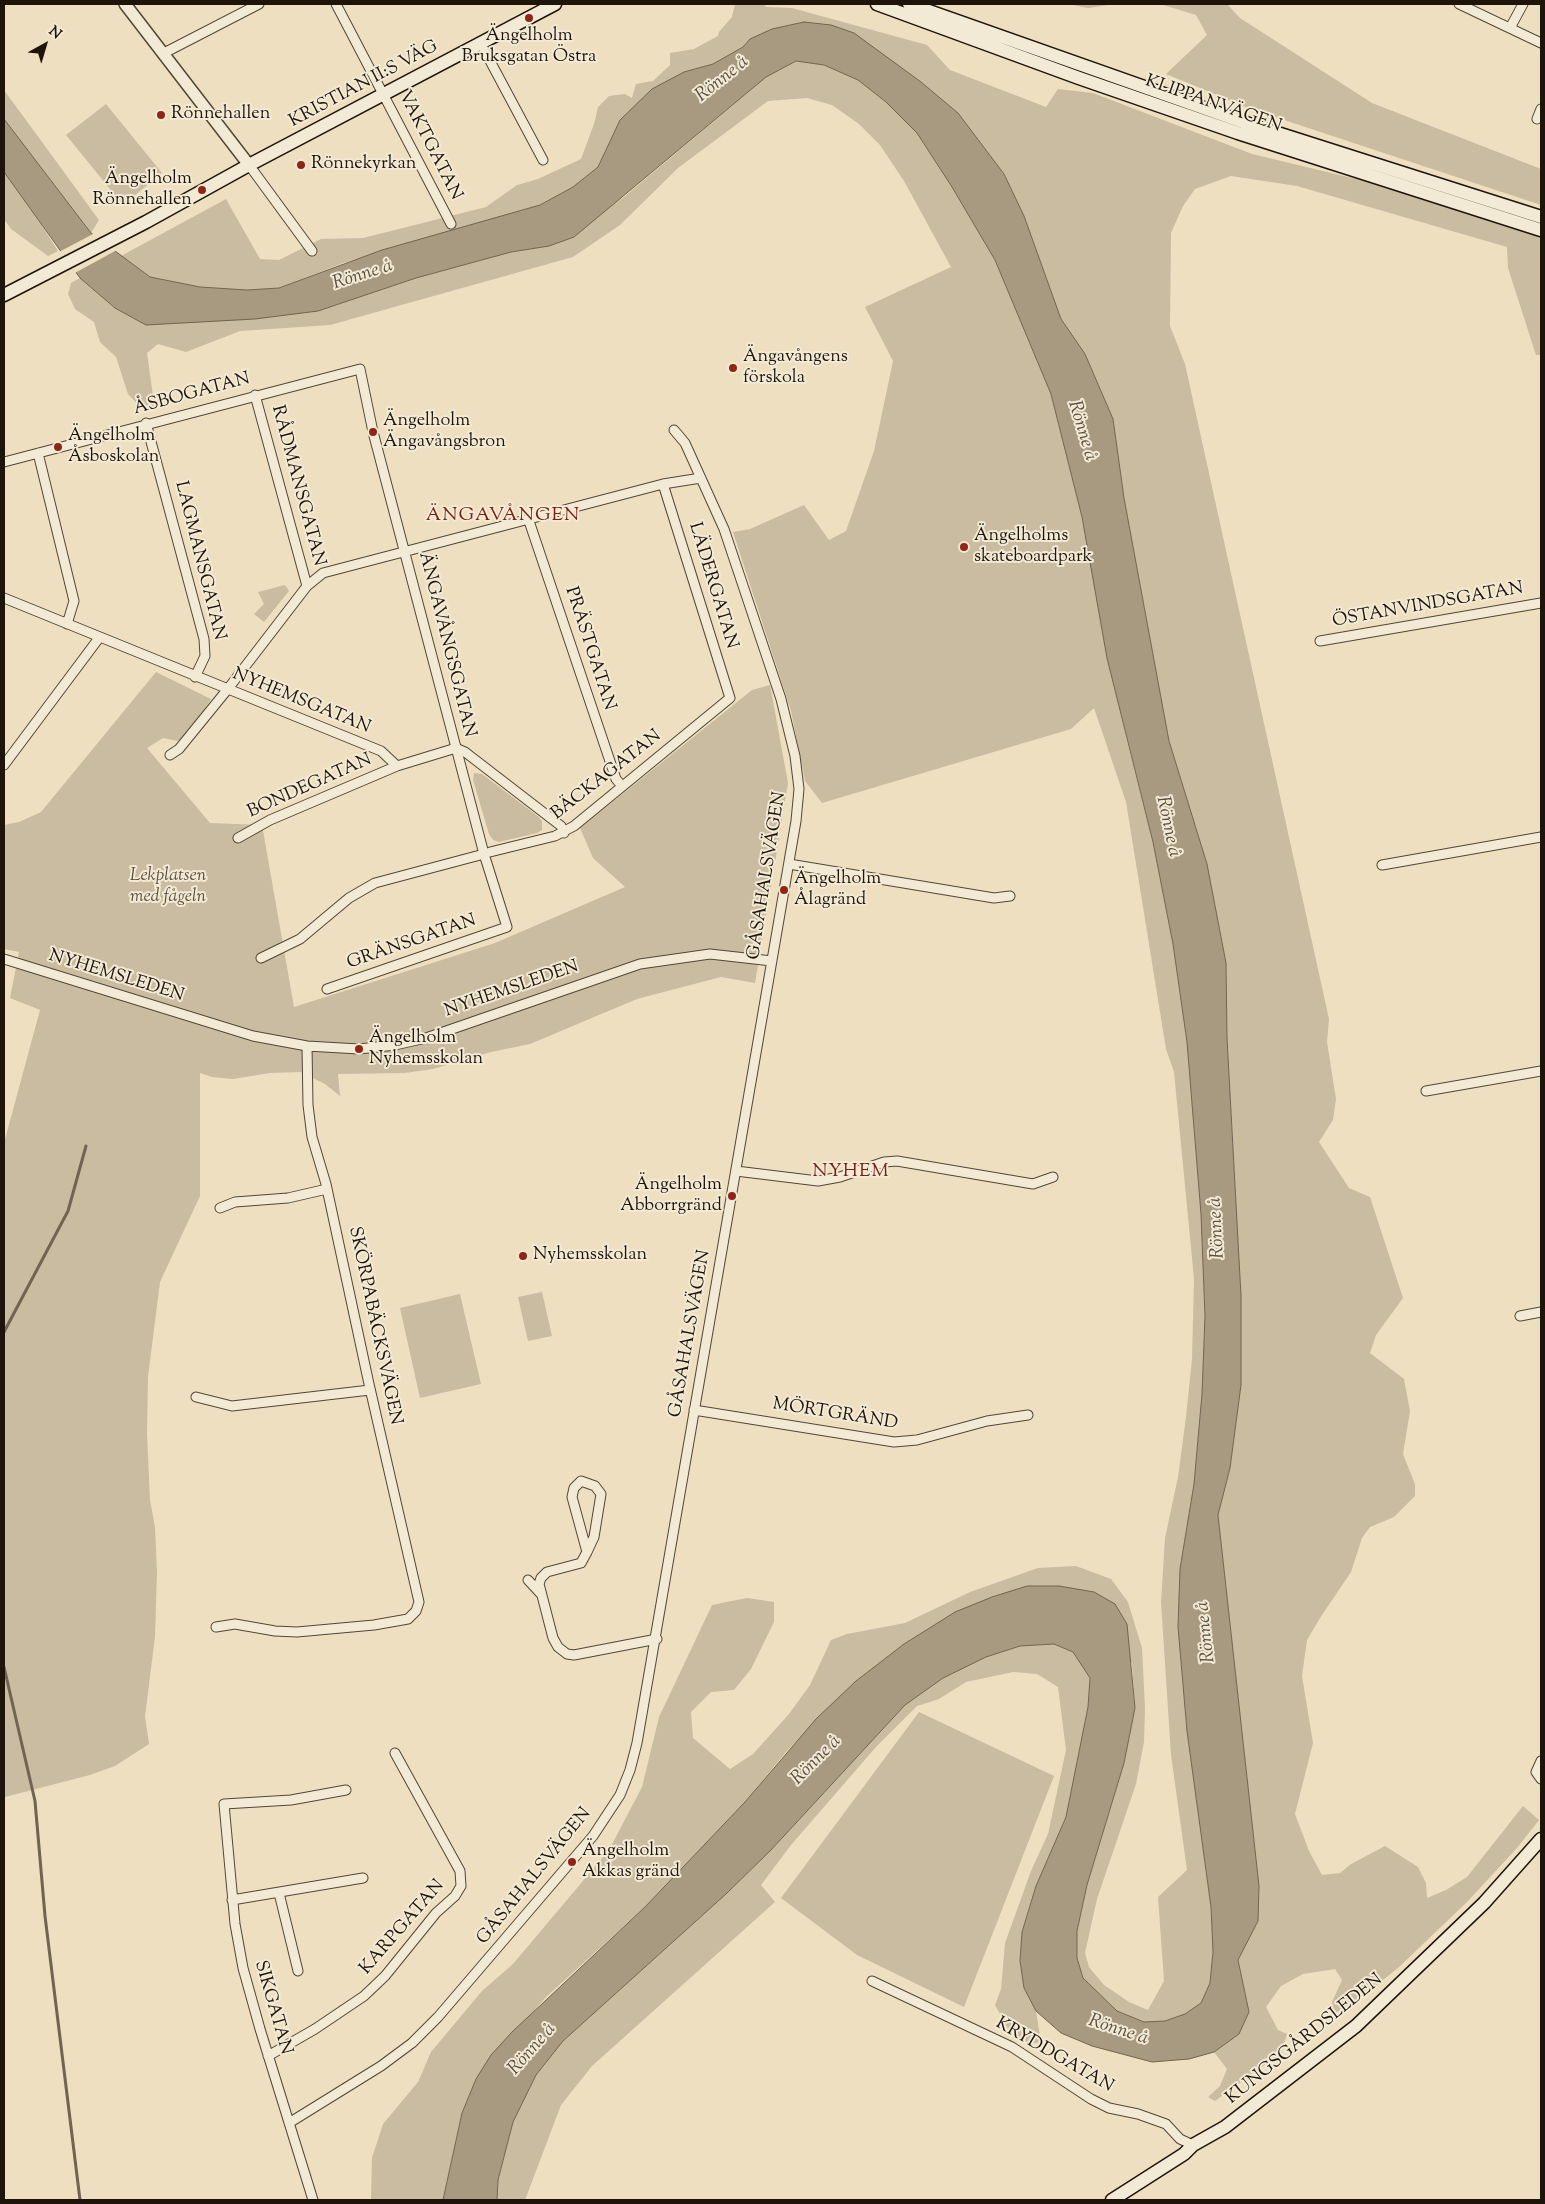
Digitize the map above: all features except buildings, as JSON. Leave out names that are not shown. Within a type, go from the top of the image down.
[{"type":"main road","name":"KRISTIAN II:S VÄG","points":[[4,295],[555,4]]},
{"type":"main road","name":"KLIPPANVÄGEN","points":[[877,4],[1079,78],[1238,133],[1541,230]]},
{"type":"main road","name":"KLIPPANVÄGEN","points":[[909,4],[1252,125],[1541,216]]},
{"type":"main road","name":"KUNGSGÅRDSLEDEN","points":[[1112,2200],[1184,2154],[1192,2145],[1225,2126],[1356,2026],[1484,1903],[1541,1839]]},
{"type":"street","points":[[125,4],[249,165],[312,251]]},
{"type":"street","points":[[164,53],[259,4]]},
{"type":"street","name":"VAKTGATAN","points":[[336,4],[451,224]]},
{"type":"street","points":[[1459,4],[1541,43]]},
{"type":"street","points":[[1510,28],[1523,4]]},
{"type":"street","points":[[481,44],[544,160]]},
{"type":"street","points":[[1537,119],[1541,109]]},
{"type":"street","name":"ÅSBOGATAN","points":[[4,462],[360,369]]},
{"type":"street","name":"ÄNGAVÅNGSGATAN","points":[[360,369],[373,432],[456,748],[507,927]]},
{"type":"street","name":"RÅDMANSGATAN","points":[[255,395],[307,586]]},
{"type":"street","name":"LAGMANSGATAN","points":[[146,424],[204,639],[205,656],[195,677]]},
{"type":"street","name":"GÅSAHALSVÄGEN","points":[[289,2123],[381,2066],[412,2043],[438,2017],[579,1854],[613,1805],[630,1770],[638,1743],[772,961],[799,789],[795,756],[781,698],[724,528],[685,443],[674,430]]},
{"type":"street","points":[[38,453],[74,601],[67,624]]},
{"type":"street","points":[[170,755],[179,749],[227,690],[307,586],[324,573],[529,521],[663,484],[701,478]]},
{"type":"street","name":"LÄDERGATAN","points":[[663,484],[730,698]]},
{"type":"street","name":"PRÄSTGATAN","points":[[529,521],[616,779],[622,786]]},
{"type":"street","name":"NYHEMSGATAN","points":[[4,598],[380,751],[397,766]]},
{"type":"street","name":"ÖSTANVINDSGATAN","points":[[1320,641],[1541,603]]},
{"type":"street","points":[[4,765],[99,638]]},
{"type":"street","name":"BÄCKAGATAN","points":[[260,958],[300,939],[349,898],[375,883],[564,832],[730,698]]},
{"type":"street","points":[[397,766],[456,748],[465,752],[561,826],[564,832]]},
{"type":"street","name":"BONDEGATAN","points":[[238,838],[270,820],[397,766]]},
{"type":"street","points":[[1382,865],[1541,837]]},
{"type":"street","points":[[788,864],[994,898],[1010,896]]},
{"type":"street","name":"GRÄNSGATAN","points":[[327,989],[507,927]]},
{"type":"street","name":"NYHEMSLEDEN","points":[[4,959],[254,1036],[307,1046],[359,1049],[395,1045],[426,1038],[640,964],[710,954],[772,961]]},
{"type":"street","name":"SKÖRPABÄCKSVÄGEN","points":[[216,1627],[236,1624],[274,1631],[311,1632],[405,1620],[416,1611],[419,1592],[370,1390],[328,1189],[310,1126],[307,1046]]},
{"type":"street","points":[[1426,1091],[1541,1071]]},
{"type":"street","points":[[736,1171],[818,1181],[840,1177],[884,1162],[897,1161],[1033,1184],[1053,1178]]},
{"type":"street","points":[[220,1208],[234,1202],[288,1198],[328,1189]]},
{"type":"street","points":[[1520,1316],[1541,1312]]},
{"type":"street","points":[[196,1397],[232,1406],[370,1390]]},
{"type":"street","name":"MÖRTGRÄND","points":[[694,1410],[894,1442],[918,1440],[987,1421],[1028,1415]]},
{"type":"street","points":[[587,1552],[572,1497],[574,1488],[581,1481],[596,1487],[602,1496],[594,1537],[587,1552],[579,1565],[544,1574],[539,1584],[554,1642],[567,1654],[574,1656],[656,1638]]},
{"type":"street","points":[[528,1580],[541,1594]]},
{"type":"street","name":"KARPGATAN","points":[[268,2056],[315,2029],[364,1996],[386,1976],[436,1913],[455,1896],[461,1886],[460,1871],[394,1752]]},
{"type":"street","points":[[1541,1761],[1536,1772],[1541,1779]]},
{"type":"street","name":"SIKGATAN","points":[[313,2200],[243,1968],[232,1900],[224,1804],[291,1800],[346,1790]]},
{"type":"street","points":[[232,1900],[363,1878]]},
{"type":"street","name":"SIKGATAN","points":[[279,1892],[298,1971]]},
{"type":"street","name":"KRYDDGATAN","points":[[872,1981],[1012,2047],[1091,2099],[1109,2108],[1138,2114],[1166,2124],[1180,2139],[1192,2145]]},
{"type":"green space","points":[[735,4],[763,4],[767,7],[792,8],[927,45],[950,70],[1046,107],[1058,89],[1093,93],[1252,154],[1373,183],[1541,237],[1541,355],[1536,355],[1508,268],[1507,247],[1297,186],[1231,176],[1195,189],[1183,206],[1171,233],[1170,326],[1185,364],[1329,1019],[1327,1042],[1336,1099],[1333,1120],[1319,1142],[1349,1188],[1370,1197],[1403,1298],[1376,1335],[1370,1353],[1404,1379],[1410,1411],[1403,1454],[1415,1484],[1415,1496],[1394,1517],[1370,1527],[1362,1538],[1351,1572],[1307,1640],[1302,1676],[1313,1743],[1295,1814],[1309,1851],[1322,1875],[1340,1873],[1351,1864],[1385,1846],[1418,1867],[1426,1883],[1427,1898],[1446,1890],[1467,1877],[1523,1806],[1539,1820],[1517,1848],[1467,1902],[1398,1968],[1359,1999],[1334,2014],[1332,2002],[1342,1980],[1335,1969],[1303,1974],[1281,1986],[1266,2007],[1278,2030],[1287,2034],[1281,2053],[1215,2101],[1208,2097],[1220,2086],[1227,2069],[1214,2052],[1239,2034],[1249,2012],[1238,1960],[1258,1921],[1259,1886],[1218,1515],[1230,1468],[1241,1385],[1241,1296],[1227,1038],[1226,963],[1207,864],[1169,741],[1124,498],[1113,419],[1085,354],[1061,319],[1024,216],[1004,174],[958,113],[921,82],[899,67],[750,39],[743,47],[713,64],[684,72],[620,120],[598,167],[573,187],[540,205],[343,263],[279,288],[247,290],[200,287],[150,277],[121,256],[226,199],[260,259],[279,260],[321,239],[363,238],[486,207],[517,185],[538,179],[581,159],[598,107],[609,96],[625,94],[632,98],[636,84],[653,81],[670,65],[670,53],[694,49],[718,36],[719,32],[732,17]]},
{"type":"green space","points":[[1068,4],[1115,4],[1088,8]]},
{"type":"green space","points":[[1160,4],[1227,4],[1240,18],[1372,103],[1541,169],[1541,205],[1251,109],[1166,74],[1207,35],[1196,15]]},
{"type":"green space","points":[[796,61],[824,65],[858,80],[886,102],[917,133],[952,187],[995,260],[1051,394],[1082,517],[1127,740],[1153,842],[1173,944],[1187,1042],[1201,1214],[1205,1316],[1202,1394],[1194,1484],[1180,1569],[1178,1627],[1187,1731],[1211,1907],[1213,1952],[1210,1983],[1201,2003],[1185,2014],[1165,2021],[1144,2022],[1117,2011],[1083,1978],[1077,1958],[1077,1931],[1087,1885],[1124,1763],[1135,1708],[1132,1663],[955,1612],[904,1644],[856,1681],[786,1752],[745,1802],[645,1907],[545,1998],[476,2079],[462,2113],[443,2200],[371,2200],[372,2158],[383,2124],[418,2082],[431,2052],[482,1991],[513,1964],[609,1850],[642,1787],[659,1717],[712,1605],[747,1598],[774,1602],[774,1622],[751,1669],[734,1690],[711,1692],[691,1712],[693,1738],[730,1769],[753,1754],[789,1714],[810,1685],[831,1640],[847,1634],[905,1623],[970,1592],[1038,1568],[1076,1566],[1111,1579],[1128,1602],[1142,1648],[1145,1708],[1144,1742],[1136,1784],[1097,1899],[1085,1953],[1089,1967],[1104,1985],[1129,2002],[1148,2010],[1164,1981],[1158,1897],[1187,1870],[1171,1755],[1161,1602],[1165,1538],[1178,1477],[1192,1359],[1194,1279],[1174,1072],[1166,1049],[1126,802],[1094,708],[1071,729],[822,803],[805,781],[791,711],[733,532],[750,529],[804,505],[829,540],[846,531],[874,451],[893,361],[865,307],[951,267],[904,181],[880,145],[859,124],[832,105],[807,98],[768,101],[678,168],[620,225],[573,257],[330,325],[240,331],[186,352],[158,344],[147,353],[155,410],[143,410],[128,394],[116,357],[100,342],[94,322],[75,309],[68,294],[71,283],[80,278],[115,308],[318,311],[416,278],[511,252],[549,246],[624,197],[766,77]]},
{"type":"green space","points":[[4,90],[99,220],[91,233],[4,119]]},
{"type":"green space","points":[[106,104],[162,173],[123,205],[66,135]]},
{"type":"green space","points":[[4,172],[58,251],[48,256],[11,229],[4,219]]},
{"type":"green space","points":[[285,585],[289,591],[264,622],[254,614],[264,604],[258,592]]},
{"type":"green space","name":"Lekplatsen med fågeln","points":[[156,672],[211,699],[183,742],[163,738],[147,748],[210,823],[262,825],[294,1007],[495,943],[625,887],[593,858],[580,828],[752,690],[770,685],[788,783],[755,983],[721,977],[637,999],[530,1044],[491,1052],[433,1069],[405,1073],[338,1074],[340,1096],[325,1084],[301,1072],[270,1073],[233,1079],[212,1077],[200,1073],[200,1196],[160,1282],[148,1377],[147,1433],[150,1500],[155,1527],[157,1572],[155,1637],[145,1716],[149,1744],[115,1766],[90,1775],[5,1797],[4,1143],[40,1010],[10,998],[19,952],[4,949],[4,825],[19,822],[41,812]]},
{"type":"green space","points":[[474,773],[482,774],[539,817],[542,821],[542,830],[537,833],[499,842],[493,840],[489,834],[473,780]]},
{"type":"green space","points":[[542,1292],[552,1336],[528,1341],[518,1297]]},
{"type":"green space","points":[[460,1294],[481,1384],[420,1398],[400,1308]]},
{"type":"green space","points":[[1054,1644],[1073,1652],[1090,1677],[1088,1707],[1066,1817],[1036,1886],[1022,1932],[1020,1961],[1024,1988],[1036,2011],[1041,2042],[1029,2044],[1010,2032],[995,2005],[1001,1989],[1005,1943],[1031,1871],[1048,1834],[1066,1750],[1058,1687],[1037,1674],[1013,1672],[966,1682],[939,1699],[917,1706],[876,1747],[791,1845],[761,1885],[775,1902],[592,2066],[561,2105],[525,2200],[497,2200],[498,2180],[513,2122],[536,2075],[563,2041],[726,1894],[771,1850],[905,1705],[942,1678],[986,1657],[1020,1646]]},
{"type":"green space","points":[[919,1712],[1054,1776],[964,2007],[857,1955],[781,1898]]},
{"type":"water","name":"Rönne å","points":[[804,22],[831,25],[854,33],[921,82],[958,113],[1004,174],[1024,216],[1061,319],[1085,354],[1113,419],[1124,498],[1169,741],[1207,864],[1226,963],[1227,1038],[1241,1296],[1241,1385],[1230,1468],[1218,1515],[1259,1886],[1258,1921],[1238,1960],[1249,2012],[1239,2034],[1214,2052],[1189,2059],[1152,2062],[1092,2046],[1061,2033],[1036,2011],[1024,1988],[1020,1961],[1022,1932],[1036,1886],[1066,1817],[1088,1707],[1090,1678],[1073,1652],[1054,1644],[1020,1646],[986,1657],[943,1678],[905,1705],[771,1850],[726,1894],[563,2041],[536,2075],[513,2122],[498,2180],[497,2200],[443,2200],[462,2113],[476,2079],[491,2055],[512,2032],[645,1907],[745,1802],[816,1719],[856,1681],[904,1644],[955,1612],[992,1597],[1027,1586],[1059,1586],[1094,1592],[1115,1604],[1127,1624],[1135,1708],[1124,1763],[1087,1885],[1077,1931],[1077,1958],[1083,1978],[1117,2011],[1144,2022],[1165,2021],[1185,2014],[1201,2003],[1210,1983],[1213,1952],[1211,1907],[1187,1731],[1178,1627],[1180,1569],[1194,1484],[1202,1394],[1205,1316],[1201,1214],[1187,1042],[1173,944],[1153,842],[1107,658],[1082,517],[1051,394],[995,260],[952,187],[917,133],[886,102],[858,80],[824,65],[796,61],[766,77],[574,237],[549,246],[511,252],[416,278],[318,311],[255,319],[146,325],[115,308],[80,278],[4,172],[4,119],[91,233],[150,277],[200,287],[247,290],[279,288],[382,250],[540,205],[573,187],[598,167],[620,120],[652,89],[684,72],[713,64],[743,47],[750,39],[772,29]]},
{"type":"pier","points":[[95,233],[117,250],[73,274],[57,253]]},
{"type":"waterway","points":[[4,1332],[68,1211],[86,1146]]},
{"type":"waterway","points":[[4,1667],[35,1801],[45,1916],[80,2200]]},
{"type":"place","name":"Ängelholm Bruksgatan Östra","points":[[529,18]]},
{"type":"place","name":"Rönnehallen","points":[[161,115]]},
{"type":"place","name":"Rönnekyrkan","points":[[301,165]]},
{"type":"place","name":"Ängelholm Rönnehallen","points":[[202,190]]},
{"type":"place","name":"Ängavångens förskola","points":[[733,368]]},
{"type":"place","name":"Ängelholm Ängavångsbron","points":[[373,432]]},
{"type":"place","name":"Ängelholm Åsboskolan","points":[[58,447]]},
{"type":"place","name":"Ängelholms skateboardpark","points":[[964,547]]},
{"type":"place","name":"Ängelholm Ålagränd","points":[[784,890]]},
{"type":"place","name":"Ängelholm Nyhemsskolan","points":[[359,1049]]},
{"type":"place","name":"Ängelholm Abborrgränd","points":[[732,1196]]},
{"type":"place","name":"Nyhemsskolan","points":[[523,1256]]},
{"type":"place","name":"Ängelholm Akkas gränd","points":[[572,1862]]},
{"type":"district","name":"ÄNGAVÅNGEN","points":[[503,517]]},
{"type":"district","name":"NYHEM","points":[[851,1173]]}]
